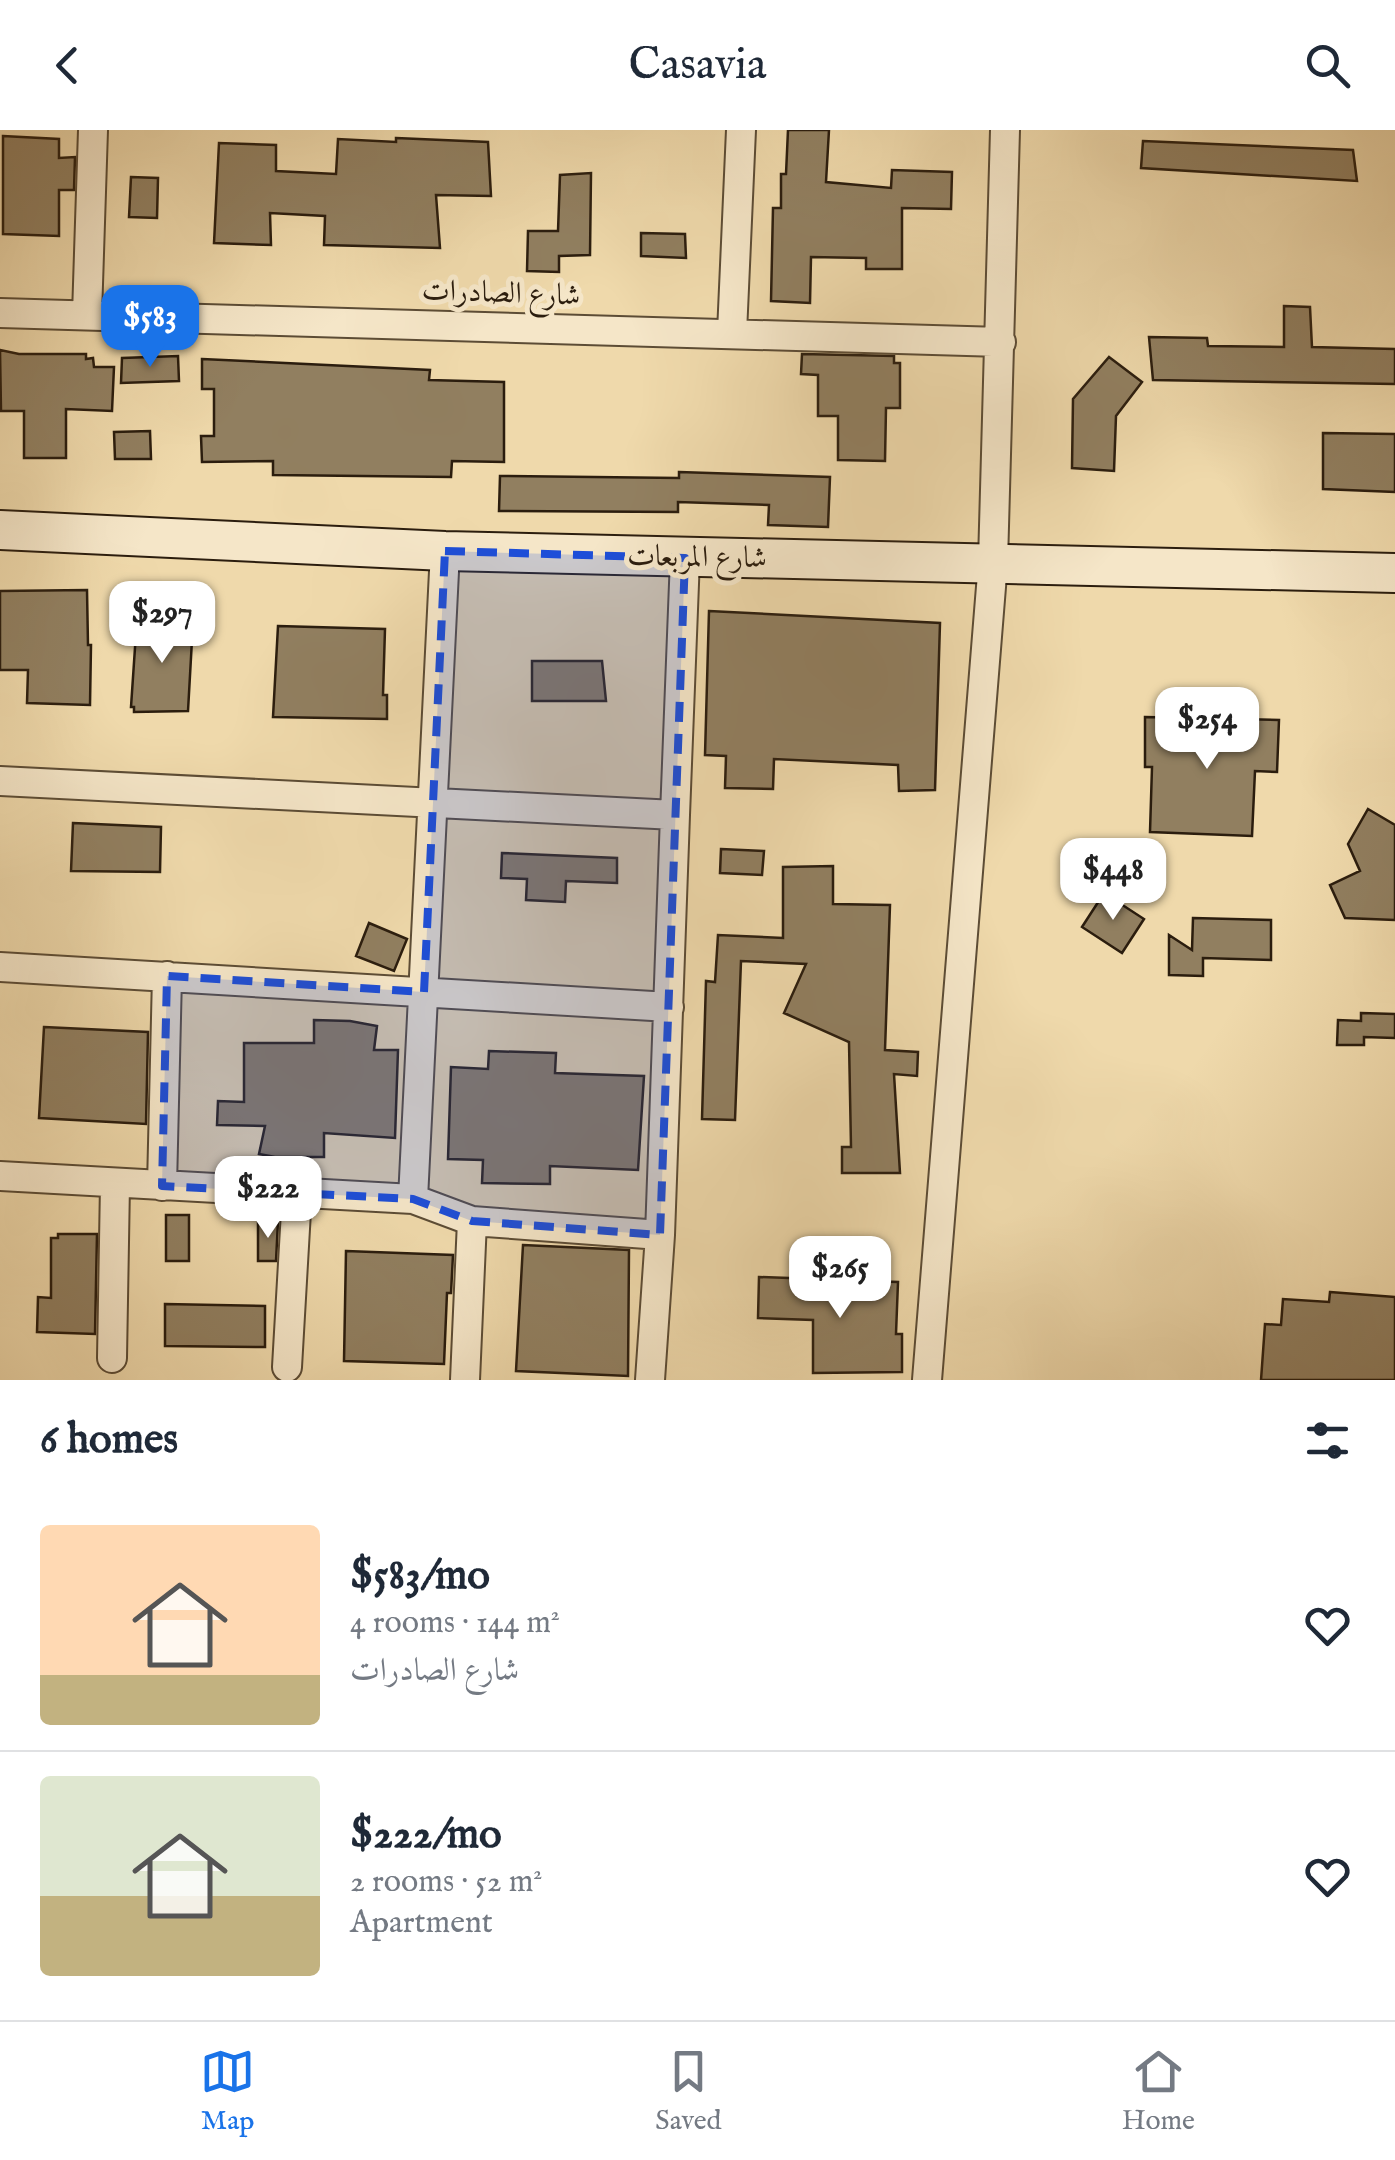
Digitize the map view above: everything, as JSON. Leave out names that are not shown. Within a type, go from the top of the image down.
[{"type":"main road","name":"شارع المربعات","points":[[0,530],[444,551],[1395,573]]},
{"type":"street","points":[[86,316],[92,130]]},
{"type":"street","points":[[732,333],[741,130]]},
{"type":"street","points":[[927,1380],[994,562],[1005,130]]},
{"type":"street","name":"شارع الصادرات","points":[[0,313],[1000,342]]},
{"type":"street","points":[[413,1199],[444,551]]},
{"type":"street","points":[[650,1380],[660,1235],[685,558]]},
{"type":"street","points":[[0,782],[676,814]]},
{"type":"street","points":[[0,966],[669,1007]]},
{"type":"street","points":[[162,1186],[167,976]]},
{"type":"street","points":[[0,1176],[413,1199],[472,1220],[660,1235]]},
{"type":"street","points":[[112,1358],[115,1184]]},
{"type":"street","points":[[288,1367],[297,1194]]},
{"type":"street","points":[[465,1380],[472,1220]]},
{"type":"highlighted area","points":[[445,551],[685,558],[660,1235],[472,1221],[413,1199],[162,1186],[167,976],[424,992]]},
{"type":"building","points":[[788,130],[829,130],[826,182],[891,188],[892,170],[952,172],[951,209],[902,208],[902,269],[866,269],[866,258],[811,257],[810,303],[771,301],[773,208],[781,208],[781,174],[786,174]]},
{"type":"building","points":[[3,136],[59,139],[59,158],[75,157],[74,190],[59,190],[59,236],[3,234]]},
{"type":"building","points":[[396,138],[488,142],[491,196],[436,195],[440,248],[324,245],[325,216],[270,213],[271,245],[214,243],[219,143],[276,145],[276,171],[336,174],[338,139],[396,142]]},
{"type":"building","points":[[1143,141],[1353,150],[1357,181],[1141,168]]},
{"type":"building","points":[[591,173],[590,255],[559,256],[559,272],[527,271],[528,231],[558,231],[560,175]]},
{"type":"building","points":[[131,177],[158,178],[157,218],[129,217]]},
{"type":"building","points":[[641,233],[685,234],[686,258],[641,256]]},
{"type":"building","points":[[1284,306],[1310,307],[1312,347],[1395,349],[1395,384],[1153,380],[1149,337],[1207,338],[1208,346],[1284,347]]},
{"type":"building","points":[[0,350],[19,354],[86,354],[86,359],[93,358],[94,367],[114,367],[112,411],[66,409],[66,458],[24,458],[24,411],[1,411]]},
{"type":"building","points":[[802,354],[894,356],[894,363],[900,363],[900,408],[886,408],[885,461],[838,460],[838,416],[818,416],[818,375],[801,374]]},
{"type":"building","points":[[178,356],[179,381],[121,383],[122,358]]},
{"type":"building","points":[[1109,357],[1142,382],[1116,416],[1114,471],[1072,468],[1073,399]]},
{"type":"building","points":[[202,359],[430,370],[429,380],[504,382],[504,462],[452,461],[451,477],[273,475],[273,461],[202,462],[201,436],[214,436],[214,389],[202,389]]},
{"type":"building","points":[[150,431],[151,459],[115,459],[114,432]]},
{"type":"building","points":[[1323,433],[1395,434],[1395,492],[1323,489]]},
{"type":"building","points":[[679,472],[830,477],[828,527],[768,525],[769,505],[678,502],[678,512],[499,511],[500,476],[679,478]]},
{"type":"building","points":[[87,590],[90,705],[27,703],[28,670],[0,670],[0,591]]},
{"type":"building","points":[[709,611],[940,623],[935,790],[899,791],[898,765],[774,759],[773,789],[725,788],[726,756],[705,755]]},
{"type":"building","points":[[137,618],[193,622],[188,711],[134,712],[131,707]]},
{"type":"building","points":[[278,626],[385,629],[383,695],[387,695],[387,719],[273,717]]},
{"type":"building","points":[[532,661],[602,661],[606,701],[532,701]]},
{"type":"building","points":[[1145,717],[1279,720],[1277,772],[1255,771],[1252,836],[1150,832],[1152,767],[1145,767]]},
{"type":"building","points":[[1368,809],[1395,825],[1395,920],[1345,918],[1330,885],[1360,871],[1348,844]]},
{"type":"building","points":[[73,823],[161,827],[160,872],[71,871]]},
{"type":"building","points":[[721,849],[764,851],[762,875],[720,873]]},
{"type":"building","points":[[502,853],[617,858],[617,883],[566,881],[565,902],[526,900],[527,879],[501,878]]},
{"type":"building","points":[[833,866],[833,904],[890,905],[885,1050],[918,1052],[917,1076],[894,1074],[900,1173],[842,1173],[842,1147],[851,1147],[849,1042],[784,1013],[806,964],[741,961],[735,1120],[702,1119],[706,981],[715,982],[718,935],[783,938],[783,867]]},
{"type":"building","points":[[1104,893],[1144,919],[1122,953],[1082,927]]},
{"type":"building","points":[[1193,918],[1271,920],[1271,960],[1203,958],[1203,976],[1169,975],[1169,935],[1192,950]]},
{"type":"building","points":[[369,923],[407,939],[394,971],[356,956]]},
{"type":"building","points":[[1361,1013],[1395,1014],[1395,1038],[1364,1037],[1364,1045],[1337,1045],[1338,1020],[1361,1021]]},
{"type":"building","points":[[314,1020],[377,1026],[374,1050],[398,1050],[395,1138],[324,1133],[324,1157],[259,1154],[265,1126],[217,1125],[218,1101],[244,1102],[244,1043],[314,1043]]},
{"type":"building","points":[[44,1027],[148,1032],[146,1124],[39,1118]]},
{"type":"building","points":[[489,1051],[556,1053],[555,1073],[644,1076],[638,1170],[550,1166],[550,1184],[482,1183],[483,1160],[448,1159],[451,1067],[488,1069]]},
{"type":"building","points":[[166,1215],[189,1215],[189,1261],[166,1261]]},
{"type":"building","points":[[258,1221],[278,1221],[276,1261],[258,1261]]},
{"type":"building","points":[[58,1234],[97,1234],[95,1334],[37,1332],[38,1297],[51,1298],[51,1238],[58,1238]]},
{"type":"building","points":[[523,1245],[629,1250],[628,1376],[516,1371]]},
{"type":"building","points":[[346,1251],[453,1255],[444,1364],[344,1361]]},
{"type":"building","points":[[759,1277],[898,1282],[896,1334],[902,1334],[902,1372],[813,1373],[813,1320],[758,1318]]},
{"type":"building","points":[[1330,1292],[1395,1297],[1395,1380],[1261,1380],[1265,1324],[1281,1325],[1283,1299],[1329,1302]]},
{"type":"building","points":[[165,1304],[265,1306],[265,1347],[165,1346]]}]
